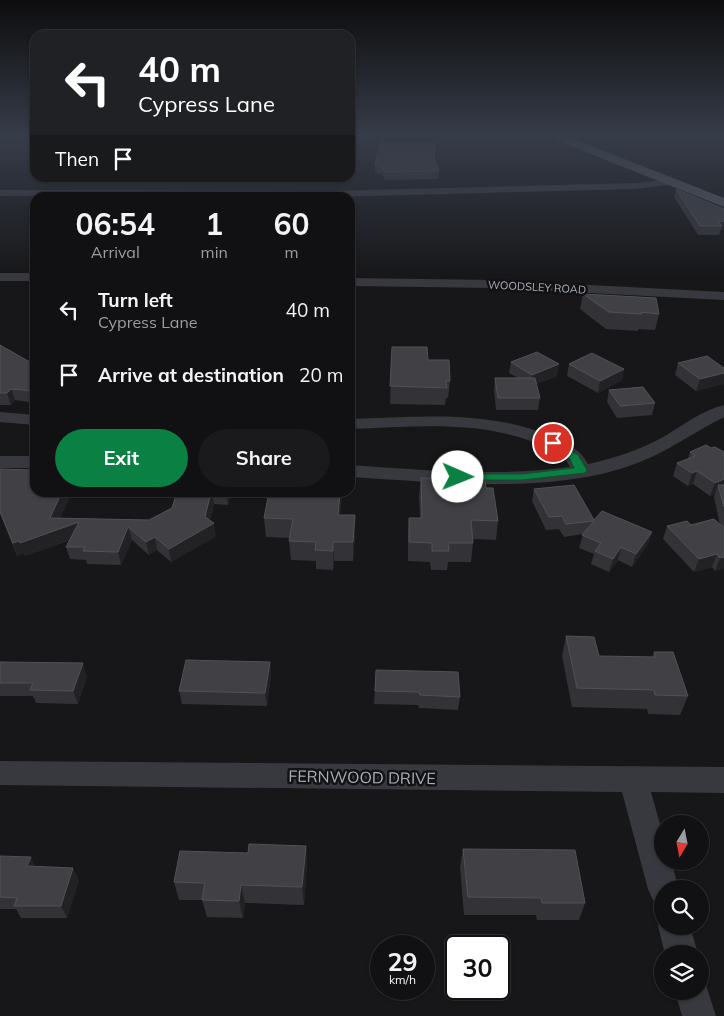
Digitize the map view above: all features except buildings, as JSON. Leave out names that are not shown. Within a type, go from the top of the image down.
[{"type":"main road","points":[[671,182],[724,203]]},
{"type":"street","points":[[355,194],[636,186],[666,182]]},
{"type":"street","points":[[0,193],[30,194]]},
{"type":"street","points":[[0,277],[30,277]]},
{"type":"street","name":"WOODSLEY ROAD","points":[[355,282],[495,284],[724,296]]},
{"type":"street","points":[[355,471],[505,478],[581,470],[619,463],[663,444],[724,410]]},
{"type":"street","points":[[0,417],[30,420]]},
{"type":"street","points":[[355,424],[432,420],[491,424],[553,443],[574,457],[581,470]]},
{"type":"street","points":[[0,462],[30,462]]},
{"type":"street","name":"FERNWOOD DRIVE","points":[[0,773],[724,780]]},
{"type":"street","points":[[634,779],[662,880]]},
{"type":"street","points":[[695,1000],[699,1016]]},
{"type":"route","points":[[458,477],[505,478],[581,470],[574,457],[553,443]]}]
